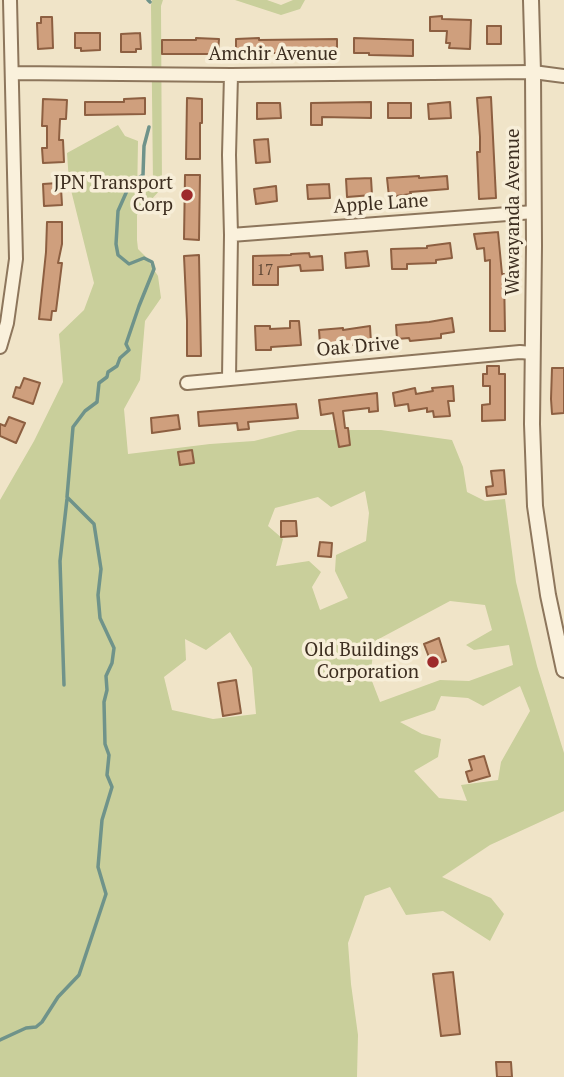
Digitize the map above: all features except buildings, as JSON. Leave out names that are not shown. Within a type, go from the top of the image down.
[{"type":"street","points":[[0,347],[7,323],[16,259],[10,0]]},
{"type":"street","name":"Wawayanda Avenue","points":[[531,0],[534,212],[532,424],[535,506],[548,595],[564,670]]},
{"type":"street","name":"Amchir Avenue","points":[[12,73],[231,75],[533,72],[564,76]]},
{"type":"street","points":[[229,378],[231,75]]},
{"type":"street","name":"Apple Lane","points":[[231,235],[534,212]]},
{"type":"street","name":"Oak Drive","points":[[187,383],[532,353]]},
{"type":"green space","points":[[152,0],[163,0],[162,188],[137,215],[137,240],[138,249],[158,276],[161,298],[145,321],[140,380],[124,409],[128,454],[254,441],[298,430],[381,430],[452,440],[463,467],[467,492],[485,501],[505,499],[516,582],[537,666],[564,753],[564,811],[490,845],[442,877],[491,898],[504,914],[490,941],[443,911],[406,915],[390,887],[365,896],[348,943],[358,1035],[357,1077],[0,1077],[0,500],[34,441],[63,382],[59,334],[84,310],[94,283],[69,182],[67,153],[118,125],[125,136],[138,141],[137,200],[153,184]],"holes":[[[365,491],[369,513],[366,541],[336,555],[335,571],[348,598],[320,610],[312,587],[321,572],[309,561],[276,566],[283,539],[268,526],[275,508],[318,497],[331,507]],[[450,601],[485,605],[492,630],[466,645],[474,650],[509,645],[513,665],[469,681],[440,680],[380,702],[370,676],[375,641]],[[230,632],[252,668],[256,714],[213,719],[172,710],[164,677],[186,660],[185,639],[206,650]],[[520,686],[530,711],[501,762],[498,780],[461,785],[467,801],[439,798],[414,771],[438,757],[441,739],[422,734],[400,722],[435,710],[441,696],[468,698],[483,706]]]},
{"type":"green space","points":[[235,0],[267,0],[281,5],[293,0],[305,0],[300,9],[281,15]]},
{"type":"waterway","points":[[0,1040],[26,1028],[36,1027],[58,997],[79,975],[106,894],[98,867],[102,820],[112,787],[107,775],[109,755],[105,744],[104,702],[106,676],[112,663],[114,648],[100,618],[98,595],[101,569],[94,524],[67,497],[73,427],[85,411],[97,402],[99,383],[129,350],[126,344],[154,269],[152,262],[144,258],[129,264],[118,255],[116,244],[118,211],[130,184],[143,175],[144,146],[149,127]]},
{"type":"waterway","points":[[64,685],[60,561],[67,499]]},
{"type":"place","name":"JPN Transport Corp","points":[[187,195]]},
{"type":"place","name":"Old Buildings Corporation","points":[[433,662]]}]
